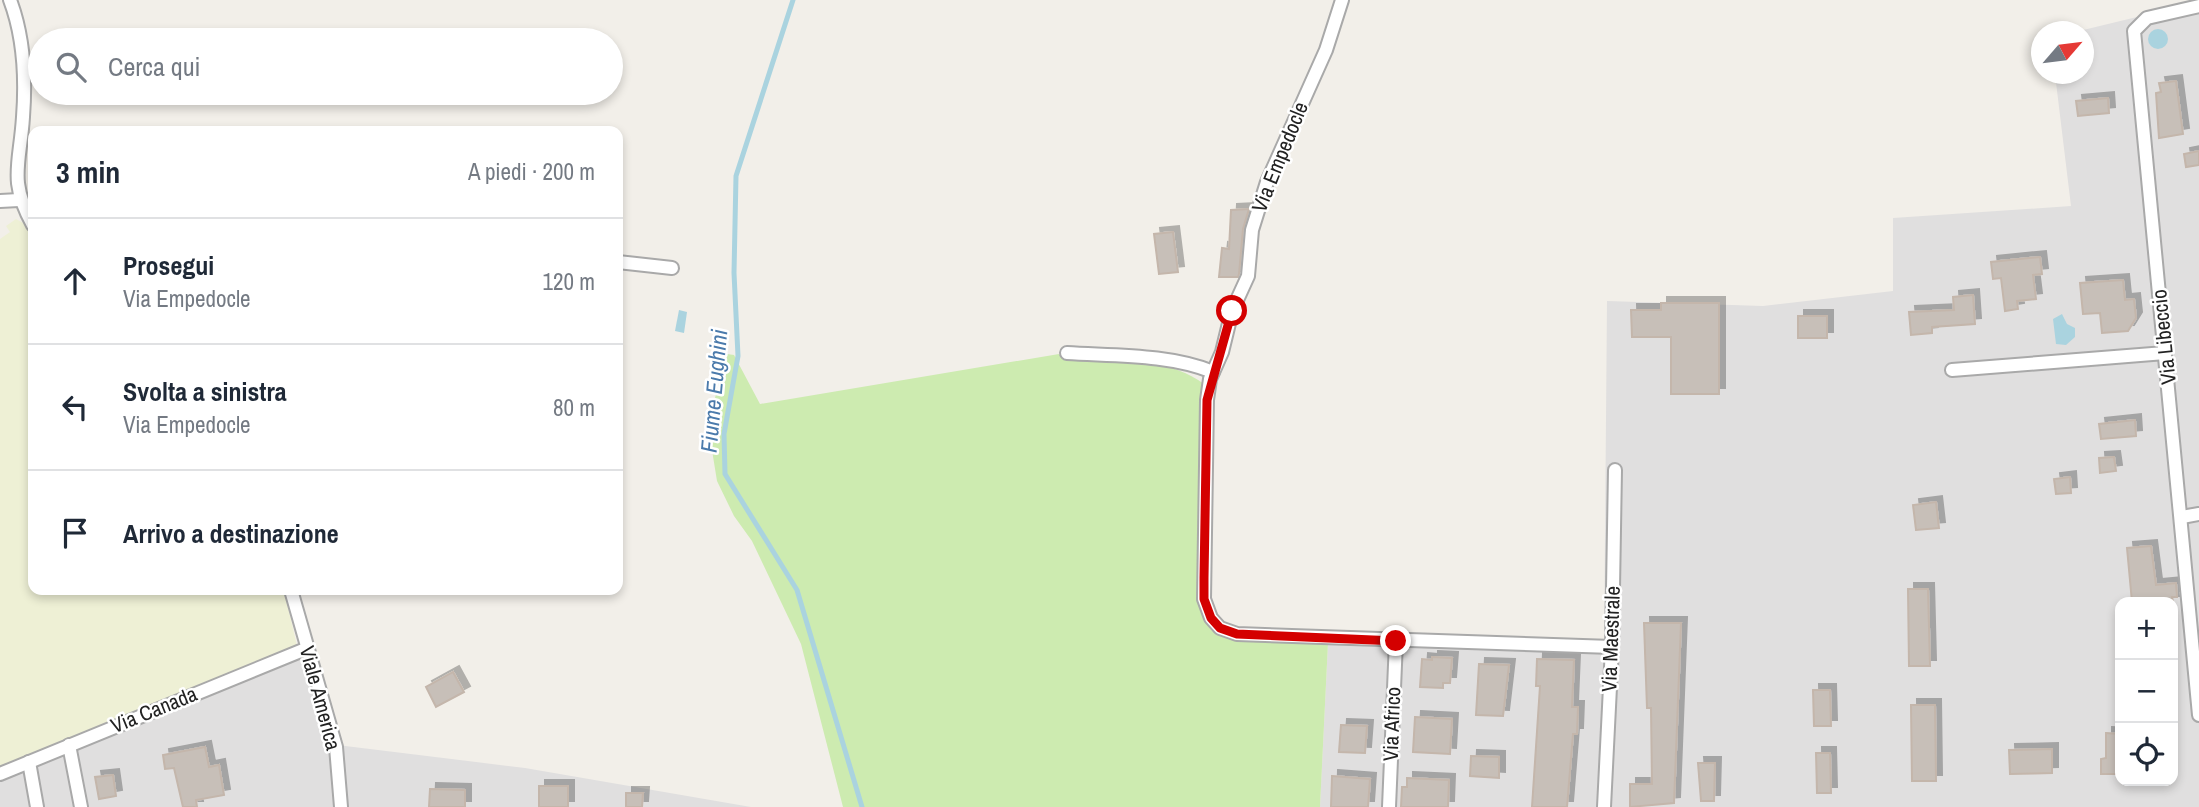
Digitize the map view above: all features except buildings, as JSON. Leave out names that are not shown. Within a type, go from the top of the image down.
[{"type":"street","points":[[10,0],[23,45],[23,117],[17,162],[19,200],[28,216]]},
{"type":"street","name":"Via Empedocle","points":[[1342,0],[1325,50],[1267,182],[1252,230],[1248,276],[1232,311],[1207,400],[1204,599],[1211,618],[1220,628],[1237,634],[1612,646]]},
{"type":"street","name":"Via Libeccio","points":[[2199,6],[2147,18],[2134,31],[2199,715]]},
{"type":"street","points":[[0,201],[19,200]]},
{"type":"street","points":[[623,262],[672,268]]},
{"type":"street","points":[[1067,353],[1123,356],[1199,367],[1213,372]]},
{"type":"street","points":[[1952,370],[2165,353]]},
{"type":"street","name":"Via Maestrale","points":[[1604,807],[1612,646],[1615,470]]},
{"type":"street","points":[[2182,517],[2199,514]]},
{"type":"street","name":"Viale America","points":[[292,595],[335,747],[341,807]]},
{"type":"street","name":"Via Africo","points":[[1389,807],[1396,641]]},
{"type":"street","name":"Via Canada","points":[[0,774],[308,648]]},
{"type":"street","points":[[69,745],[81,807]]},
{"type":"street","points":[[29,762],[37,807]]},
{"type":"shaded area","points":[[2199,2],[2199,807],[1320,807],[1328,643],[1604,654],[1607,301],[1763,306],[1893,291],[1893,218],[2071,206],[2056,84],[2094,84],[2094,27]]},
{"type":"shaded area","points":[[297,646],[329,744],[525,768],[751,807],[0,807],[0,767]]},
{"type":"green space","points":[[16,219],[28,227],[28,595],[285,595],[297,646],[0,767],[0,239],[10,232],[6,226]]},
{"type":"green space","points":[[727,354],[734,355],[760,404],[1059,354],[1064,359],[1155,364],[1173,368],[1204,384],[1200,609],[1207,623],[1219,633],[1328,643],[1320,807],[843,807],[801,644],[752,541],[734,516],[717,481],[711,444],[712,409]]},
{"type":"water","points":[[2158,29],[2165,32],[2168,39],[2165,46],[2158,49],[2151,46],[2148,39],[2151,32]]},
{"type":"water","points":[[679,310],[687,312],[684,333],[675,331]]},
{"type":"water","points":[[2062,314],[2067,324],[2075,328],[2075,337],[2066,345],[2056,344],[2053,319]]},
{"type":"waterway","name":"Fiume Eughini","points":[[793,0],[736,176],[734,273],[738,356],[724,434],[725,474],[797,590],[862,807]]},
{"type":"route","points":[[1232,311],[1222,352],[1210,379],[1207,400],[1204,578],[1207,611],[1220,628],[1237,634],[1396,641]]}]
